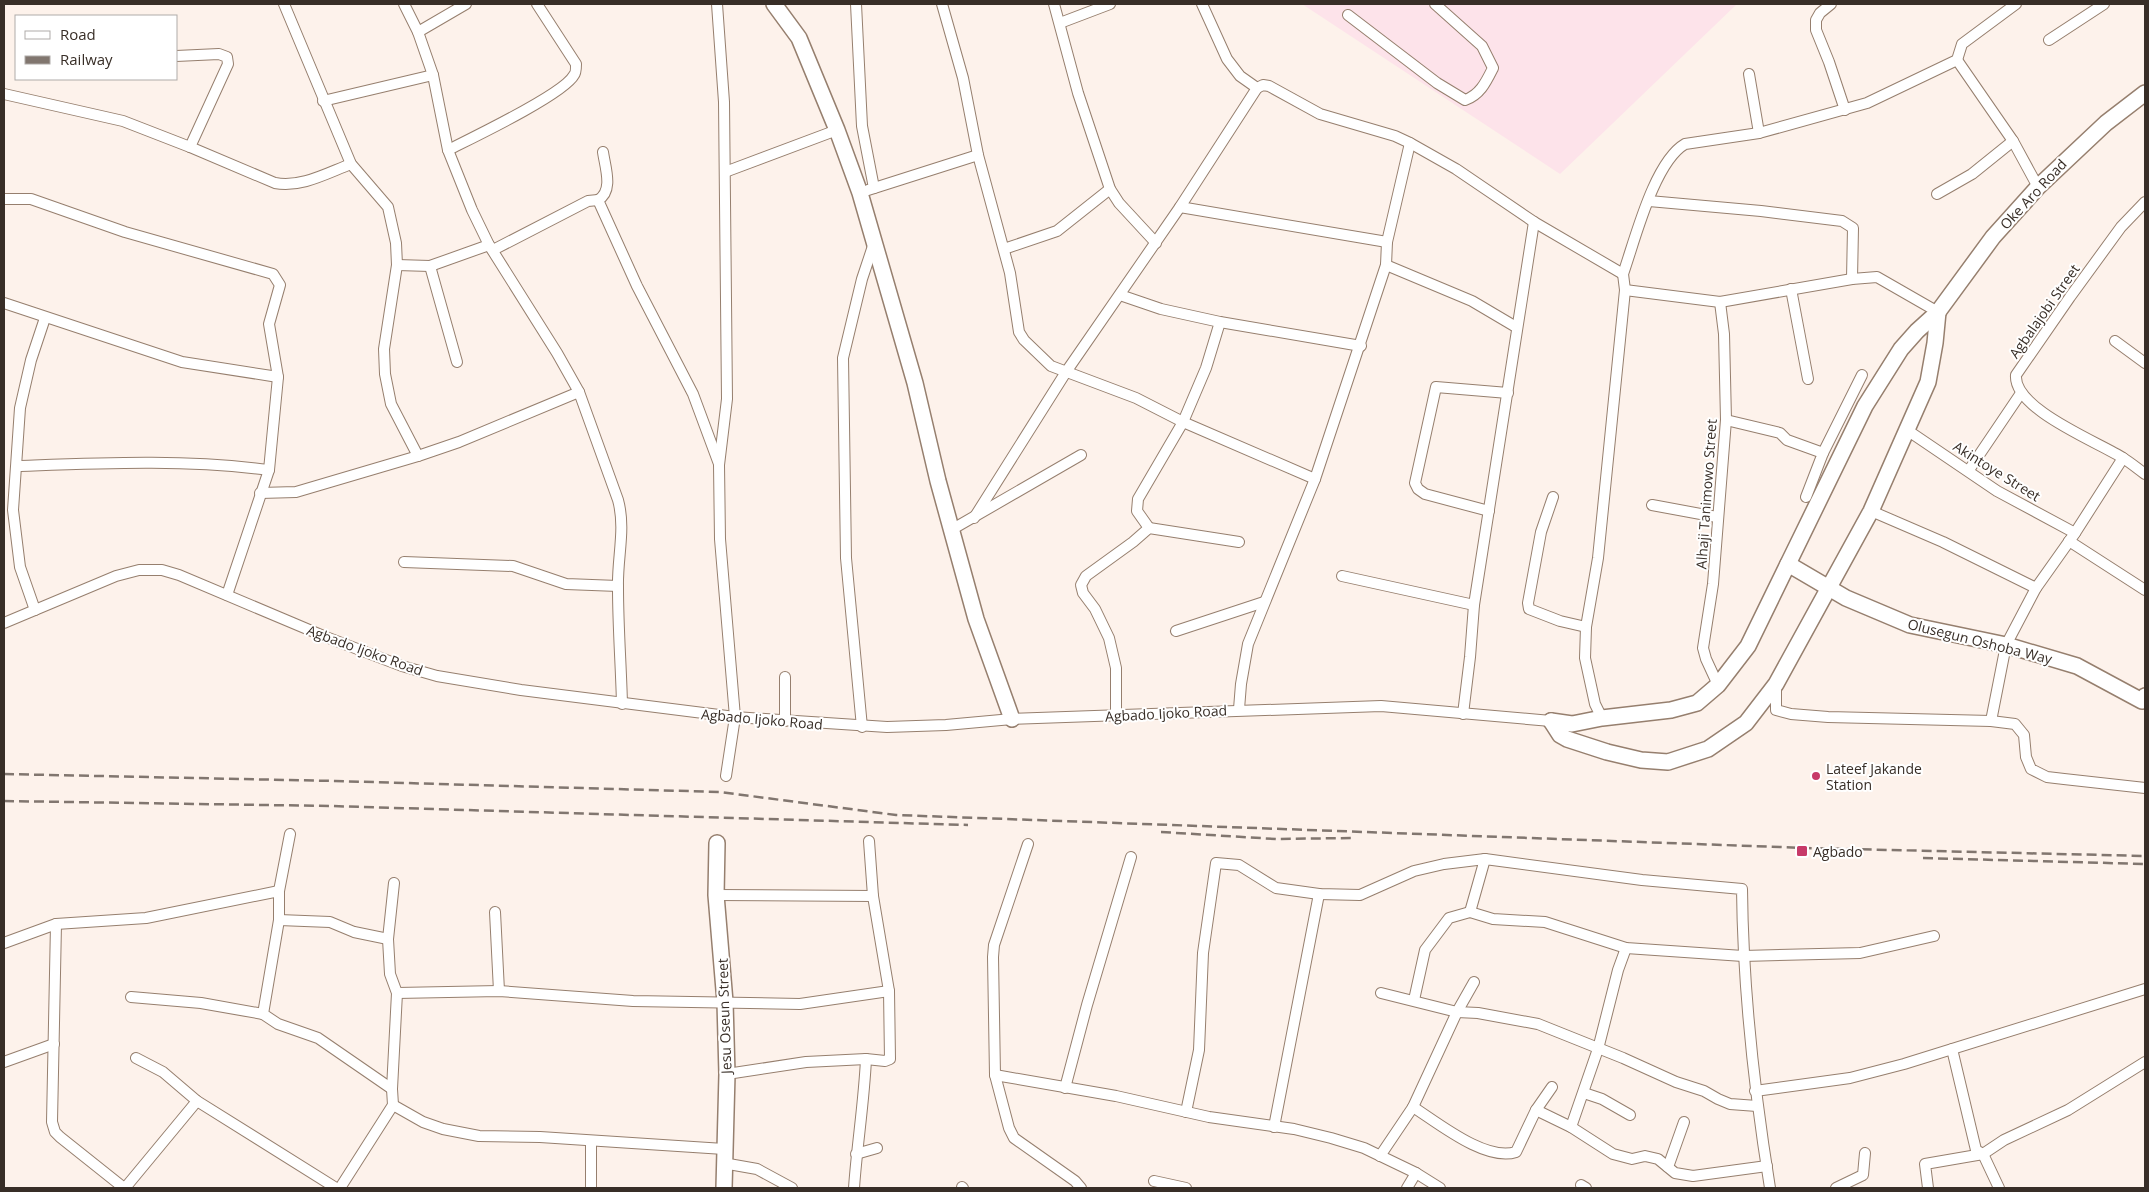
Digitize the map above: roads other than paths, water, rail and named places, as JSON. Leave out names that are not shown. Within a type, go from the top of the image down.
[{"type":"main road","points":[[774,4],[799,38],[837,130],[867,190],[874,242],[915,384],[951,530],[976,619],[1012,718]]},
{"type":"main road","name":"Oke Aro Road","points":[[1788,564],[1865,406],[1902,349],[1917,331],[1938,312],[1979,254],[2009,218],[2106,123],[2145,93]]},
{"type":"main road","name":"Oke Aro Road","points":[[1830,588],[1871,511],[1928,382],[1938,312]]},
{"type":"main road","name":"Olusegun Oshoba Way","points":[[1788,564],[1846,598],[1910,625],[2006,645],[2078,666],[2144,700]]},
{"type":"main road","name":"Agbado Ijoko Road","points":[[1552,721],[1572,724],[1602,718],[1671,710],[1697,703],[1718,685],[1748,646],[1788,564]]},
{"type":"main road","points":[[1552,721],[1560,735],[1566,739],[1640,760],[1668,762],[1708,750],[1746,723],[1776,684],[1830,588]]},
{"type":"main road","name":"Jesu Oseun Street","points":[[717,843],[716,895],[725,1002],[727,1074],[724,1188]]},
{"type":"street","points":[[284,4],[351,164],[388,207],[396,243],[397,265],[384,349],[385,374],[391,404],[418,456]]},
{"type":"street","points":[[404,4],[418,32],[433,75],[448,150],[491,248],[557,353],[579,392],[622,515],[618,586],[622,704]]},
{"type":"street","points":[[418,32],[466,4]]},
{"type":"street","points":[[448,150],[516,115],[560,88],[574,75],[576,64],[537,4]]},
{"type":"street","points":[[717,4],[724,102],[727,399],[719,465],[720,539],[735,717],[726,776]]},
{"type":"street","points":[[856,4],[867,190],[978,154]]},
{"type":"street","points":[[942,4],[963,78],[978,154],[1010,273],[1019,332],[1051,366],[1136,398],[1183,422],[1315,479]]},
{"type":"street","points":[[1054,4],[1078,93],[1110,189],[1119,203],[1156,243]]},
{"type":"street","points":[[1060,23],[1110,4]]},
{"type":"street","points":[[1202,4],[1227,59],[1240,76],[1257,88]]},
{"type":"street","points":[[1348,15],[1437,83],[1465,100],[1472,97],[1484,86],[1493,68],[1482,46],[1435,4]]},
{"type":"street","points":[[1831,4],[1820,13],[1816,20],[1816,30],[1830,62],[1845,110]]},
{"type":"street","points":[[1602,718],[1595,704],[1584,658],[1586,627],[1598,558],[1625,290],[1624,274],[1662,167],[1678,148],[1685,144],[1759,133],[1867,103],[1957,60],[1962,44],[2016,4]]},
{"type":"street","points":[[2049,40],[2104,4]]},
{"type":"street","points":[[178,56],[219,54],[227,57],[228,64],[190,147]]},
{"type":"street","points":[[1957,60],[2013,141],[2038,188]]},
{"type":"street","points":[[1749,74],[1759,133]]},
{"type":"street","points":[[323,101],[433,75]]},
{"type":"street","points":[[974,518],[1066,372],[1180,208],[1257,88],[1263,85],[1269,86],[1320,114],[1395,136],[1410,143],[1456,169],[1534,222],[1624,274]]},
{"type":"street","points":[[4,94],[123,121],[275,183],[286,185],[298,184],[351,164]]},
{"type":"street","points":[[725,172],[837,130]]},
{"type":"street","points":[[1937,194],[1972,174],[2013,141]]},
{"type":"street","points":[[1239,710],[1241,684],[1248,644],[1315,479],[1361,346],[1386,265],[1387,242],[1410,143]]},
{"type":"street","points":[[397,265],[430,266],[491,248],[588,201],[598,200],[604,196],[607,190],[603,152]]},
{"type":"street","points":[[1004,249],[1057,231],[1110,189]]},
{"type":"street","points":[[4,199],[31,199],[125,232],[273,274],[280,285],[269,324],[278,377],[269,470],[227,595]]},
{"type":"street","points":[[598,200],[637,286],[690,388],[719,465]]},
{"type":"street","points":[[1648,202],[1761,211],[1842,221],[1853,228],[1852,279]]},
{"type":"street","name":"Agbalajobi Street","points":[[2021,393],[2015,384],[2016,375],[2115,235],[2129,217],[2145,202]]},
{"type":"street","points":[[1180,208],[1387,242]]},
{"type":"street","points":[[1463,714],[1474,604],[1534,222]]},
{"type":"street","points":[[862,727],[846,558],[843,358],[862,278],[874,242]]},
{"type":"street","points":[[1386,265],[1472,301],[1516,328]]},
{"type":"street","points":[[430,266],[457,362]]},
{"type":"street","points":[[1625,290],[1720,302],[1852,279],[1877,277],[1938,312]]},
{"type":"street","points":[[1791,289],[1808,379]]},
{"type":"street","points":[[1120,295],[1161,309],[1220,322],[1361,346]]},
{"type":"street","name":"Alhaji Tanimowo Street","points":[[1718,685],[1706,659],[1704,648],[1714,584],[1717,518],[1726,420],[1724,334],[1720,302]]},
{"type":"street","points":[[4,303],[182,362],[278,377]]},
{"type":"street","points":[[35,610],[20,567],[8,511],[17,466],[20,408],[45,318]]},
{"type":"street","points":[[1220,322],[1206,368],[1183,422],[1136,505],[1137,511],[1149,528],[1238,542]]},
{"type":"street","points":[[2115,341],[2145,363]]},
{"type":"street","points":[[1806,497],[1823,453],[1862,375]]},
{"type":"street","points":[[1489,511],[1425,494],[1418,489],[1415,483],[1436,388],[1441,386],[1508,393]]},
{"type":"street","points":[[260,493],[296,492],[418,456],[459,442],[579,392]]},
{"type":"street","points":[[1969,470],[2021,393],[2041,412],[2123,458],[2145,474]]},
{"type":"street","points":[[1726,420],[1780,433],[1787,440],[1823,453]]},
{"type":"street","name":"Akintoye Street","points":[[1906,430],[1969,470],[1997,491],[2072,537],[2145,590]]},
{"type":"street","points":[[951,530],[1081,455]]},
{"type":"street","points":[[1991,721],[2006,645],[2036,588],[2072,537],[2123,458]]},
{"type":"street","points":[[17,466],[153,462],[223,464],[269,470]]},
{"type":"street","points":[[1553,497],[1539,541],[1528,603],[1530,609],[1560,621],[1586,627]]},
{"type":"street","points":[[1652,505],[1717,518]]},
{"type":"street","points":[[1871,511],[1943,542],[2036,588]]},
{"type":"street","points":[[1116,716],[1116,668],[1109,638],[1095,609],[1083,594],[1081,585],[1086,576],[1149,528]]},
{"type":"street","points":[[404,562],[513,566],[566,584],[618,586]]},
{"type":"street","name":"Agbado Ijoko Road","points":[[4,623],[116,576],[139,570],[162,570],[179,575],[326,637],[427,673],[521,690],[735,717],[862,727],[946,725],[1012,718],[1402,706],[1463,714],[1552,721]]},
{"type":"street","points":[[1342,576],[1474,604]]},
{"type":"street","points":[[1176,631],[1264,602]]},
{"type":"street","points":[[785,677],[785,720]]},
{"type":"street","points":[[1776,684],[1776,710],[1791,714],[1828,718],[1991,721],[2015,724],[2024,735],[2026,757],[2030,768],[2047,776],[2145,788]]},
{"type":"street","points":[[263,1014],[280,920],[279,891],[290,834]]},
{"type":"street","points":[[727,1074],[806,1062],[866,1059],[885,1061],[890,1059],[889,991],[873,896],[869,841]]},
{"type":"street","points":[[1028,844],[994,945],[992,1014],[995,1075],[1006,1119],[1014,1138],[1074,1180],[1081,1188]]},
{"type":"street","points":[[1065,1088],[1087,1005],[1131,857]]},
{"type":"street","points":[[1186,1112],[1199,1050],[1203,953],[1216,863],[1239,865],[1276,888],[1319,894],[1360,895],[1414,871],[1485,858],[1642,880],[1742,889],[1743,956],[1755,1091],[1770,1188]]},
{"type":"street","points":[[1470,912],[1485,858]]},
{"type":"street","points":[[136,1058],[163,1072],[197,1101],[334,1187],[393,1104],[392,1090],[397,993],[390,974],[388,939],[394,883]]},
{"type":"street","points":[[4,943],[56,924],[146,918],[279,891]]},
{"type":"street","points":[[1274,1127],[1319,894]]},
{"type":"street","points":[[716,895],[873,896]]},
{"type":"street","points":[[495,912],[499,991]]},
{"type":"street","points":[[1414,1000],[1425,950],[1449,918],[1470,912],[1493,919],[1545,922],[1626,948],[1743,956],[1860,953],[1934,936]]},
{"type":"street","points":[[280,920],[330,922],[354,932],[388,939]]},
{"type":"street","points":[[56,924],[52,1122],[55,1132],[124,1188],[197,1101]]},
{"type":"street","points":[[1571,1128],[1598,1049],[1618,970],[1626,948]]},
{"type":"street","points":[[1380,1156],[1413,1107],[1457,1012],[1474,982]]},
{"type":"street","points":[[1755,1091],[1850,1078],[1952,1049],[2145,989]]},
{"type":"street","points":[[397,993],[499,991],[633,1001],[800,1004],[889,991]]},
{"type":"street","points":[[1381,993],[1457,1012],[1478,1012],[1538,1024],[1730,1104],[1757,1106]]},
{"type":"street","points":[[131,997],[201,1003],[263,1014],[278,1024],[318,1038],[392,1090]]},
{"type":"street","points":[[4,1062],[54,1044]]},
{"type":"street","points":[[1952,1049],[1976,1150],[1983,1154],[1999,1188]]},
{"type":"street","points":[[854,1188],[856,1154],[864,1104],[866,1059]]},
{"type":"street","points":[[1928,1188],[1925,1164],[1983,1154],[2004,1140],[2068,1110],[2145,1062]]},
{"type":"street","points":[[995,1075],[1116,1096],[1186,1112],[1331,1138],[1364,1148],[1416,1173],[1440,1188]]},
{"type":"street","points":[[1413,1107],[1484,1149],[1508,1155],[1516,1152],[1536,1110],[1552,1087]]},
{"type":"street","points":[[1584,1093],[1602,1098],[1630,1114]]},
{"type":"street","points":[[393,1104],[423,1122],[463,1134],[497,1138],[540,1137],[591,1141],[724,1156],[757,1169],[792,1188]]},
{"type":"street","points":[[1536,1110],[1571,1128],[1613,1154],[1632,1159],[1646,1156],[1658,1159],[1675,1173],[1693,1176],[1767,1166]]},
{"type":"street","points":[[1668,1167],[1684,1122]]},
{"type":"street","points":[[590,1188],[591,1141]]},
{"type":"street","points":[[856,1154],[878,1148]]},
{"type":"street","points":[[1836,1188],[1863,1175],[1866,1153]]},
{"type":"street","points":[[1407,1188],[1416,1173]]},
{"type":"street","points":[[1154,1181],[1186,1188]]},
{"type":"railway","points":[[4,774],[720,792],[896,815],[1806,848],[2145,856]]},
{"type":"railway","points":[[4,801],[331,806],[968,825]]},
{"type":"railway","points":[[1161,832],[1276,839],[1353,838]]},
{"type":"railway","points":[[1923,858],[2145,864]]},
{"type":"place","name":"Lateef Jakande Station","points":[[1816,776]]},
{"type":"place","name":"Agbado","points":[[1802,851]]}]
